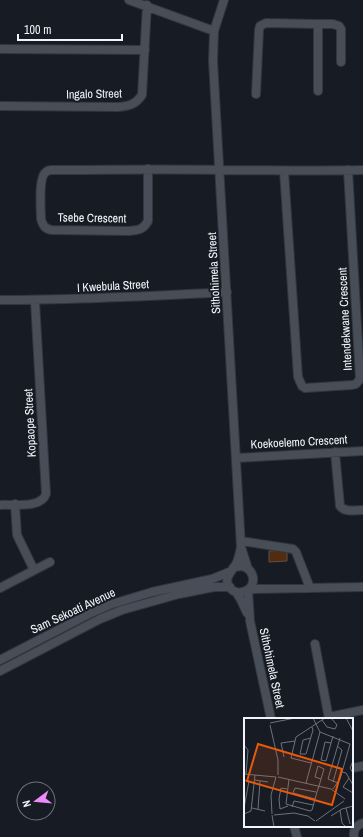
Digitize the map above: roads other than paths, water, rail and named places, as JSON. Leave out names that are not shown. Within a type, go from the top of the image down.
[{"type":"street","points":[[129,0],[147,5],[214,31]]},
{"type":"street","name":"Sithohimela Street","points":[[224,0],[214,31],[213,61],[241,544],[248,569]]},
{"type":"street","name":"Ingalo Street","points":[[0,106],[118,107],[130,106],[138,102],[142,95],[147,5]]},
{"type":"street","points":[[256,94],[258,36],[260,26],[266,23],[333,24],[339,26],[341,29],[341,62]]},
{"type":"street","points":[[318,24],[318,91]]},
{"type":"street","points":[[0,49],[145,50]]},
{"type":"street","name":"Tsebe Crescent","points":[[148,170],[148,221],[145,227],[138,230],[129,231],[52,230],[46,229],[42,225],[42,176],[46,172],[52,170],[148,170],[219,170],[284,171],[363,170]]},
{"type":"street","name":"Intendekwane Crescent","points":[[284,171],[298,377],[299,383],[305,388],[352,385],[356,384],[360,379],[348,170]]},
{"type":"street","name":"I Kwebula Street","points":[[0,300],[35,301],[227,292]]},
{"type":"street","name":"Kopaope Street","points":[[0,505],[38,503],[44,498],[46,490],[35,301]]},
{"type":"street","name":"Koekoelemo Crescent","points":[[236,458],[363,451]]},
{"type":"street","points":[[336,452],[340,506],[345,510],[363,510]]},
{"type":"street","points":[[15,504],[17,535],[34,570]]},
{"type":"street","points":[[241,544],[293,549],[296,552],[310,588]]},
{"type":"street","name":"Sithohimela Street","points":[[231,570],[238,560],[241,544]]},
{"type":"street","points":[[0,588],[50,562]]},
{"type":"street","points":[[269,588],[253,577],[248,569],[241,566],[231,570],[227,578],[233,589],[240,593],[249,589],[269,588],[363,587]]},
{"type":"street","name":"Sam Sekoati Avenue","points":[[0,660],[109,605],[152,592],[212,579],[231,570]]},
{"type":"street","points":[[249,589],[253,584],[253,577]]},
{"type":"street","name":"Sam Sekoati Avenue","points":[[0,671],[75,631],[122,610],[179,594],[214,587],[233,589]]},
{"type":"street","name":"Sithohimela Street","points":[[233,589],[241,600],[250,621]]},
{"type":"street","name":"Sithohimela Street","points":[[249,589],[250,621],[271,718]]},
{"type":"street","points":[[315,644],[329,718],[363,710]]},
{"type":"street","points":[[353,768],[363,766]]},
{"type":"street","points":[[354,837],[353,833],[355,828],[359,824],[363,823]]},
{"type":"street","points":[[294,827],[296,837]]}]
